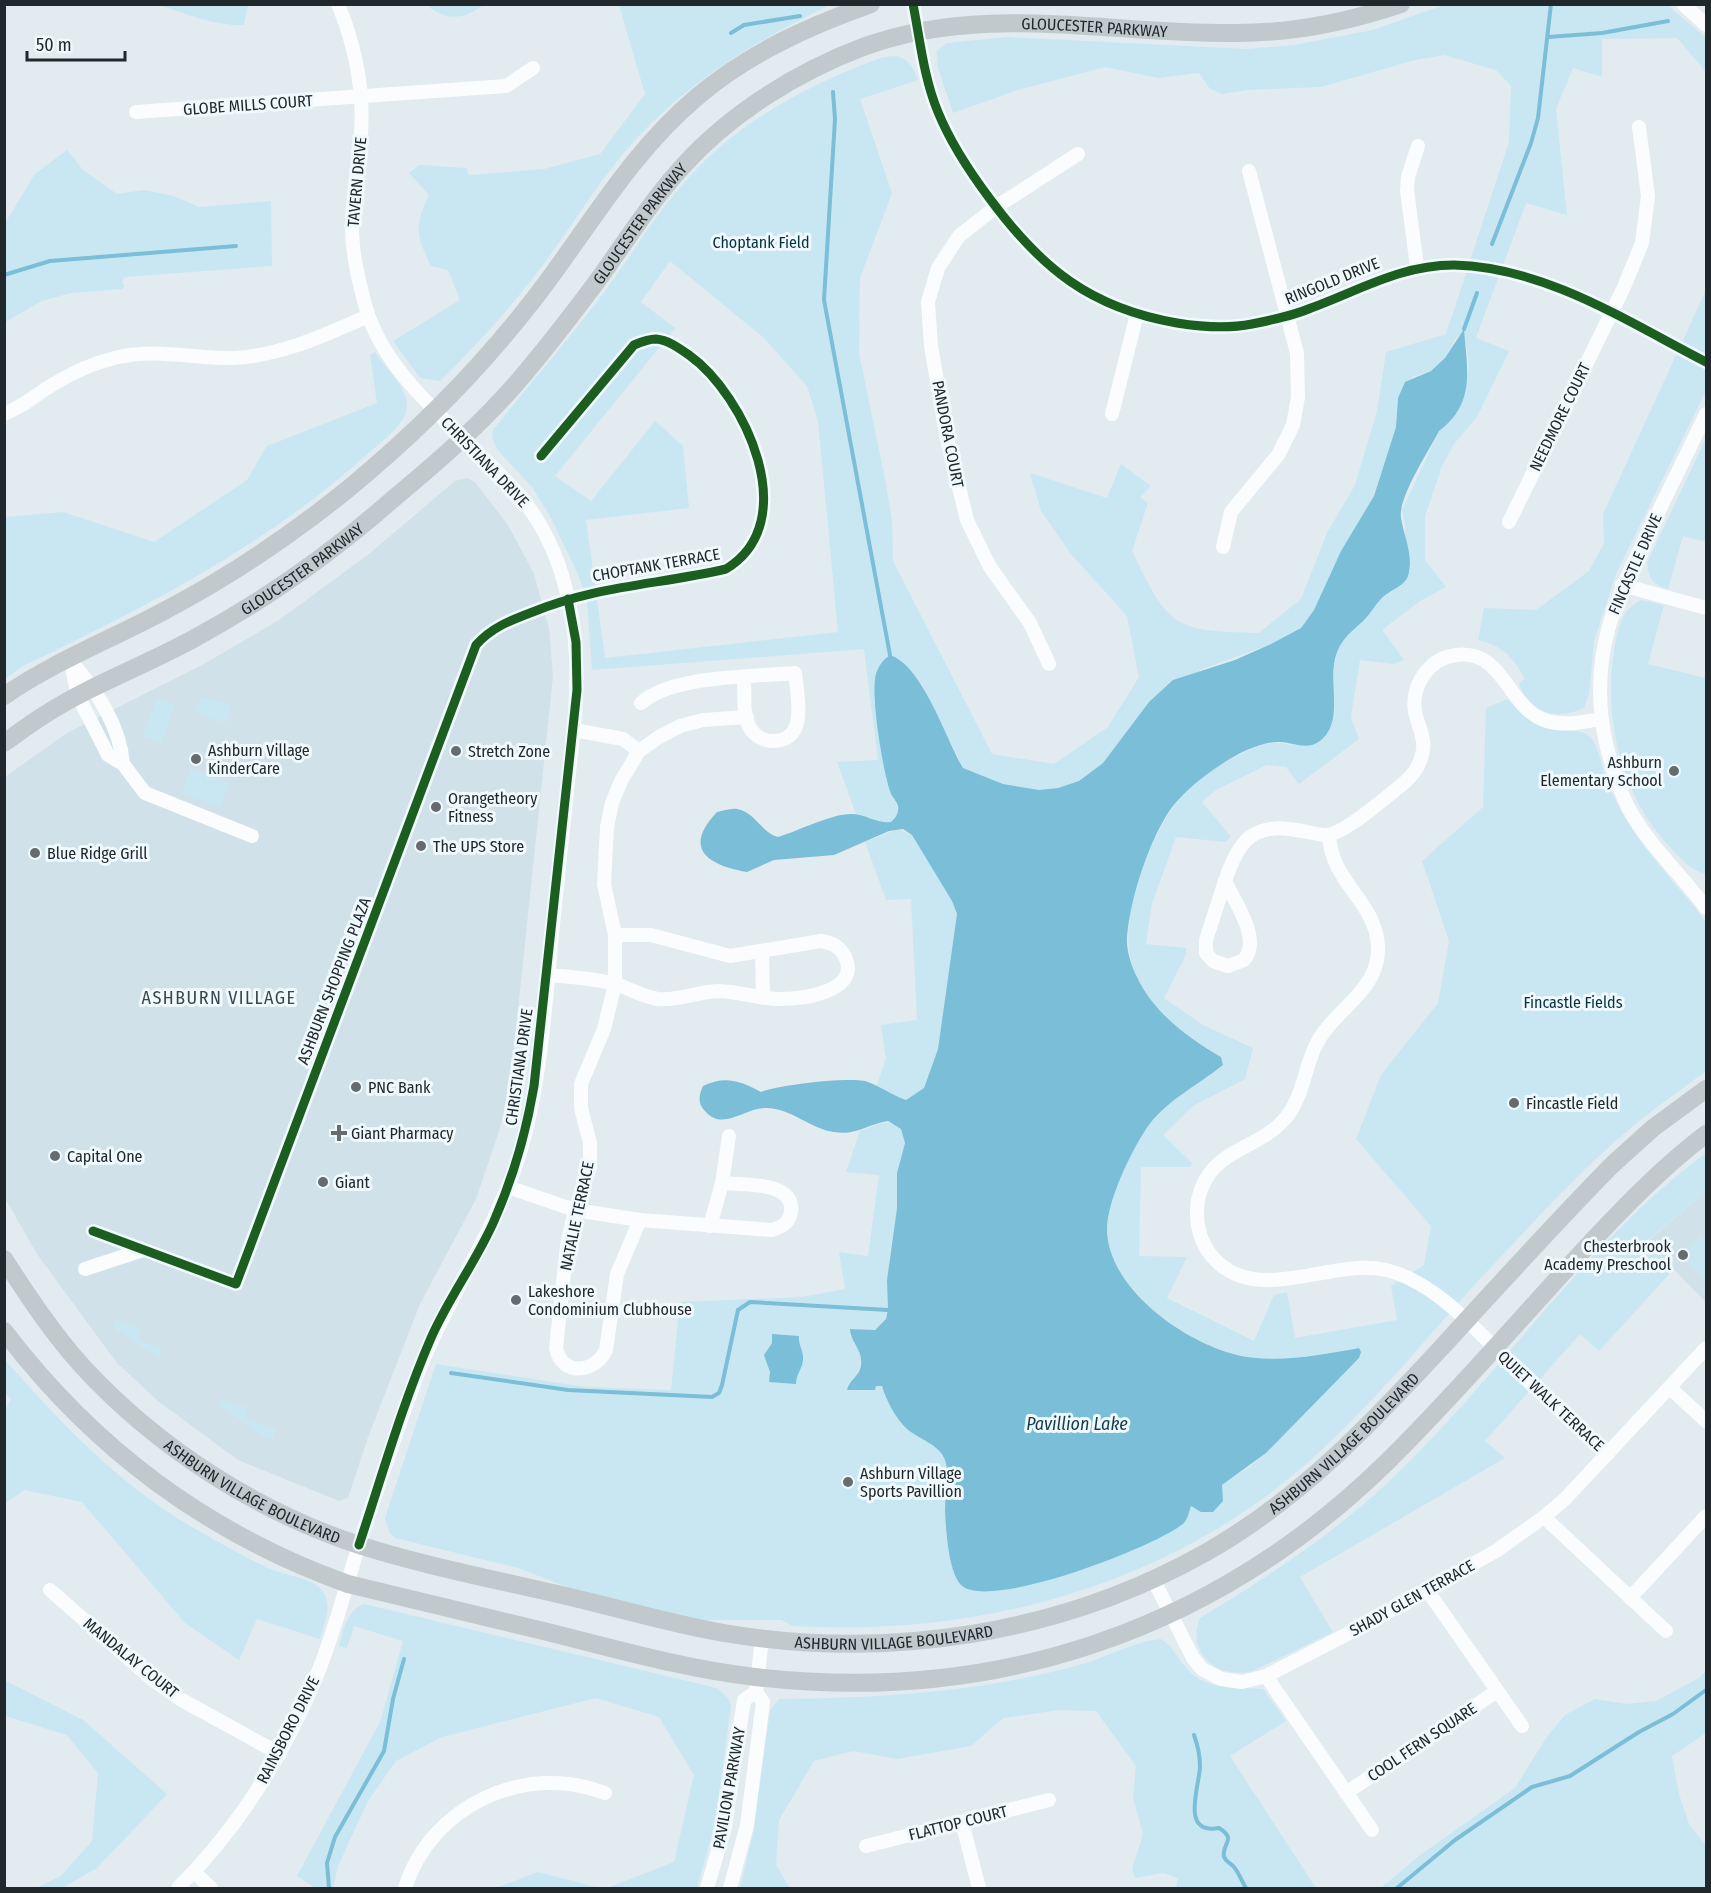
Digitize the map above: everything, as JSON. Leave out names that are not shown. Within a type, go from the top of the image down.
[{"type":"main road","points":[[4,696],[166,610],[270,546],[347,490],[435,410],[513,326],[622,176],[698,96],[752,58],[827,20],[871,4]]},
{"type":"main road","name":"GLOUCESTER PARKWAY","points":[[4,743],[46,714],[196,638],[333,549],[462,439],[523,375],[596,283],[646,211],[684,165],[727,124],[766,97],[830,61],[867,45],[918,33],[978,24],[1023,22],[1238,33],[1332,23],[1401,4]]},
{"type":"main road","name":"ASHBURN VILLAGE BOULEVARD","points":[[4,1259],[62,1342],[83,1367],[116,1400],[181,1454],[267,1506],[359,1545],[430,1565],[722,1633],[762,1638],[876,1644],[961,1636],[1056,1615],[1153,1579],[1244,1530],[1310,1481],[1370,1425],[1612,1165],[1653,1128],[1707,1089]]},
{"type":"main road","points":[[4,1331],[42,1379],[77,1415],[159,1486],[222,1528],[289,1561],[348,1584],[757,1685],[877,1684],[999,1670],[1048,1659],[1170,1615],[1209,1596],[1274,1556],[1335,1509],[1390,1459],[1637,1195],[1683,1152],[1707,1134]]},
{"type":"street","name":"TAVERN DRIVE","points":[[338,4],[353,50],[361,98],[362,133],[351,233],[358,275],[368,316],[387,351],[435,410]]},
{"type":"street","name":"RINGOLD DRIVE","points":[[913,4],[932,94],[952,145],[1017,235],[1052,270],[1087,292],[1137,314],[1215,327],[1249,324],[1288,316],[1384,276],[1417,267],[1456,265],[1509,272],[1555,287],[1707,362]]},
{"type":"street","points":[[1683,4],[1707,25]]},
{"type":"street","name":"GLOBE MILLS COURT","points":[[136,112],[361,98],[506,86],[533,68]]},
{"type":"street","name":"NEEDMORE COURT","points":[[1509,522],[1638,257],[1646,228],[1648,196],[1639,127]]},
{"type":"street","points":[[1417,267],[1407,190],[1410,168],[1418,146]]},
{"type":"street","name":"PANDORA COURT","points":[[1049,664],[1030,623],[990,567],[967,520],[947,439],[927,321],[931,290],[948,250],[970,225],[1078,154]]},
{"type":"street","points":[[1223,547],[1231,512],[1278,455],[1293,425],[1298,397],[1298,366],[1288,316],[1249,171]]},
{"type":"street","points":[[1112,414],[1137,314]]},
{"type":"street","points":[[4,414],[23,406],[48,388],[74,374],[117,357],[153,353],[236,358],[271,353],[317,338],[368,316]]},
{"type":"street","name":"CHOPTANK TERRACE","points":[[541,456],[634,345],[656,339],[679,348],[707,370],[723,387],[747,428],[762,488],[763,512],[757,534],[737,562],[726,569],[614,587],[568,598]]},
{"type":"street","name":"CHRISTIANA DRIVE","points":[[348,1584],[407,1401],[431,1338],[494,1222],[508,1187],[530,1108],[547,975],[577,690],[576,642],[568,598],[556,559],[528,506],[435,410]]},
{"type":"street","name":"FINCASTLE DRIVE","points":[[1707,414],[1622,585],[1604,640],[1599,689],[1601,719],[1611,765],[1628,807],[1644,833],[1707,908]]},
{"type":"street","points":[[1622,585],[1707,608]]},
{"type":"street","name":"ASHBURN SHOPPING PLAZA","points":[[93,1231],[236,1284],[476,645],[495,628],[568,598]]},
{"type":"street","points":[[1225,881],[1250,936],[1251,947],[1244,960],[1228,966],[1213,961],[1205,949],[1206,940],[1225,881],[1237,851],[1246,838],[1259,831],[1284,828],[1329,835],[1362,816],[1404,783],[1417,768],[1423,741],[1415,711],[1416,688],[1428,669],[1446,657],[1469,655],[1490,664],[1504,678],[1520,705],[1544,720],[1572,723],[1601,719]]},
{"type":"street","points":[[70,659],[87,692],[108,755],[123,764],[145,793],[252,836]]},
{"type":"street","points":[[641,703],[650,695],[671,686],[744,678],[795,673],[799,712],[797,725],[790,735],[780,741],[768,741],[758,737],[750,728],[744,678]]},
{"type":"street","name":"NATALIE TERRACE","points":[[640,1221],[617,1274],[606,1350],[602,1360],[592,1367],[581,1370],[565,1363],[556,1348],[567,1246],[575,1210],[590,1167],[590,1143],[582,1108],[581,1084],[604,1029],[615,984],[615,935],[604,884],[607,826],[621,781],[639,752],[669,731],[691,722],[747,717]]},
{"type":"street","points":[[574,730],[623,739],[639,752]]},
{"type":"street","name":"QUIET WALK TERRACE","points":[[1329,835],[1335,867],[1375,927],[1378,946],[1375,968],[1358,998],[1320,1036],[1303,1088],[1287,1117],[1266,1137],[1220,1161],[1210,1173],[1198,1199],[1198,1227],[1204,1243],[1214,1258],[1243,1276],[1269,1280],[1355,1268],[1387,1270],[1420,1284],[1494,1347],[1608,1454]]},
{"type":"street","points":[[547,975],[615,984],[657,999],[674,999],[720,991],[781,999],[832,991],[841,984],[847,973],[847,961],[842,951],[833,943],[821,941],[741,955],[718,954],[651,935],[615,935]]},
{"type":"street","points":[[762,952],[763,998]]},
{"type":"street","points":[[710,1226],[722,1183],[729,1136]]},
{"type":"street","points":[[508,1187],[575,1210],[640,1221],[772,1230],[782,1227],[790,1218],[792,1206],[787,1195],[778,1189],[722,1183]]},
{"type":"street","points":[[85,1269],[143,1249]]},
{"type":"street","name":"SHADY GLEN TERRACE","points":[[1153,1579],[1193,1658],[1202,1669],[1221,1679],[1242,1682],[1266,1676],[1496,1551],[1544,1517],[1608,1454],[1707,1348]]},
{"type":"street","points":[[1670,1388],[1707,1421]]},
{"type":"street","points":[[1630,1598],[1707,1516]]},
{"type":"street","points":[[1544,1517],[1666,1631]]},
{"type":"street","name":"RAINSBORO DRIVE","points":[[178,1888],[237,1821],[280,1754],[312,1688],[348,1584]]},
{"type":"street","name":"MANDALAY COURT","points":[[50,1590],[153,1680],[180,1699],[280,1754]]},
{"type":"street","points":[[1427,1590],[1522,1726]]},
{"type":"street","points":[[757,1685],[762,1638]]},
{"type":"street","points":[[1266,1676],[1372,1830]]},
{"type":"street","name":"PAVILION PARKWAY","points":[[707,1888],[725,1827],[744,1700],[757,1685],[763,1702],[747,1825],[730,1888]]},
{"type":"street","name":"COOL FERN SQUARE","points":[[1346,1793],[1497,1690]]},
{"type":"street","points":[[405,1888],[415,1866],[432,1839],[446,1824],[481,1799],[520,1785],[542,1782],[583,1785],[605,1793]]},
{"type":"street","name":"FLATTOP COURT","points":[[866,1846],[1049,1800]]},
{"type":"street","points":[[963,1822],[979,1888]]},
{"type":"street","points":[[194,1872],[211,1888]]},
{"type":"shaded area","points":[[467,478],[475,482],[508,525],[534,574],[549,629],[553,676],[511,1077],[500,1128],[476,1199],[420,1304],[368,1437],[348,1498],[339,1501],[238,1460],[158,1401],[117,1363],[37,1254],[5,1198],[5,777],[67,733],[204,664],[279,620],[369,554],[455,481]]},
{"type":"shaded area","name":"Chesterbrook Academy Preschool","points":[[1706,1191],[1706,1302],[1647,1242]]},
{"type":"green space","points":[[248,4],[244,25],[210,21],[157,5]]},
{"type":"green space","points":[[430,4],[484,5],[470,13],[451,17],[430,8]]},
{"type":"green space","points":[[1447,4],[1668,5],[1706,38],[1706,72],[1677,38],[1602,39],[1602,77],[1573,68],[1556,109],[1567,215],[1526,203],[1476,338],[1509,351],[1477,417],[1454,444],[1442,466],[1425,516],[1425,560],[1446,587],[1420,601],[1382,630],[1404,660],[1394,664],[1360,660],[1351,717],[1359,739],[1299,784],[1286,767],[1267,765],[1216,790],[1202,802],[1231,837],[1225,842],[1176,837],[1152,904],[1146,944],[1186,948],[1186,955],[1164,998],[1203,1025],[1253,1048],[1245,1079],[1193,1106],[1163,1135],[1192,1163],[1190,1167],[1141,1167],[1139,1256],[1187,1257],[1167,1298],[1254,1341],[1274,1295],[1287,1292],[1295,1338],[1397,1320],[1391,1286],[1424,1265],[1431,1226],[1356,1139],[1381,1075],[1438,1003],[1449,941],[1422,861],[1483,807],[1486,708],[1508,699],[1526,718],[1540,726],[1580,732],[1592,739],[1598,750],[1606,781],[1627,821],[1648,852],[1706,922],[1706,1071],[1621,1136],[1579,1175],[1480,1279],[1380,1391],[1316,1455],[1261,1500],[1201,1538],[1138,1569],[1072,1593],[1004,1611],[934,1622],[864,1627],[793,1626],[781,1620],[697,1620],[575,1590],[518,1568],[395,1538],[389,1532],[385,1518],[436,1364],[585,1387],[671,1390],[680,1302],[802,1297],[845,1289],[839,1252],[868,1256],[879,1175],[846,1172],[860,1131],[880,1123],[889,1123],[901,1129],[905,1143],[897,1173],[897,1208],[889,1262],[889,1301],[886,1319],[875,1330],[851,1329],[850,1336],[856,1343],[861,1356],[859,1369],[847,1389],[875,1390],[876,1386],[882,1386],[891,1406],[906,1428],[936,1447],[945,1460],[947,1478],[945,1509],[950,1550],[1113,1558],[1185,1522],[1191,1506],[1252,1465],[1359,1358],[1359,1348],[1281,1359],[1233,1354],[1208,1345],[1160,1316],[1123,1276],[1111,1253],[1107,1230],[1115,1191],[1127,1164],[1146,1129],[1162,1110],[1223,1065],[1221,1057],[1184,1033],[1151,1001],[1136,976],[1130,956],[1128,933],[1136,885],[1144,862],[1165,819],[1183,794],[1198,780],[1248,750],[1272,743],[1290,745],[1332,720],[1334,666],[1337,652],[1351,629],[1366,619],[1381,599],[1406,581],[1405,527],[1402,510],[1439,431],[1452,417],[1462,398],[1468,367],[1464,330],[1455,340],[1445,358],[1431,371],[1413,377],[1398,398],[1396,427],[1374,496],[1341,551],[1314,610],[1301,628],[1271,644],[1200,670],[1149,702],[1103,763],[1079,781],[1039,791],[1003,784],[963,768],[923,687],[893,656],[891,795],[898,809],[891,823],[856,814],[837,762],[878,760],[864,649],[592,670],[587,600],[578,574],[550,516],[532,487],[496,448],[492,438],[493,430],[599,299],[668,202],[711,155],[749,124],[791,98],[835,76],[877,59],[894,56],[901,58],[913,69],[918,80],[860,99],[892,193],[860,278],[859,353],[886,484],[892,522],[893,561],[992,754],[1054,764],[1108,727],[1139,677],[1127,616],[1071,554],[1041,511],[1030,473],[1107,498],[1121,464],[1151,486],[1140,497],[1148,503],[1132,551],[1155,596],[1166,610],[1177,620],[1191,626],[1208,630],[1259,633],[1301,599],[1327,533],[1355,485],[1377,411],[1386,352],[1446,334],[1509,142],[1511,86],[1496,70],[1444,55],[1415,60],[1321,87],[1247,90],[1222,94],[1210,89],[1199,73],[1158,78],[1105,67],[1018,90],[953,113],[938,68],[937,51],[947,43],[1007,37],[1247,49],[1294,45],[1373,30]],"holes":[[[670,261],[763,337],[807,386],[818,421],[838,632],[605,658],[586,520],[689,508],[683,446],[655,421],[591,501],[555,476],[675,328],[641,302]]]},
{"type":"green space","points":[[619,5],[830,5],[744,51],[667,108],[622,155],[533,278],[481,339],[440,381],[420,378],[393,341],[460,300],[448,270],[431,266],[422,246],[419,223],[429,195],[409,173],[419,165],[466,168],[469,175],[544,169],[600,154],[645,94]]},
{"type":"green space","points":[[67,150],[83,170],[117,194],[144,190],[174,196],[199,207],[271,201],[272,266],[124,277],[122,282],[125,286],[122,289],[71,293],[42,301],[5,322],[5,223],[35,174]]},
{"type":"green space","points":[[1706,290],[1706,391],[1616,574],[1594,641],[1589,694],[1584,708],[1564,714],[1545,712],[1536,708],[1523,693],[1519,683],[1525,679],[1516,664],[1501,649],[1478,640],[1484,608],[1536,610],[1589,571],[1604,543],[1603,514]]},
{"type":"green space","points":[[375,352],[400,385],[407,406],[399,425],[381,442],[332,485],[291,516],[248,544],[160,597],[23,666],[5,679],[5,517],[63,512],[154,542],[247,480],[267,446],[377,403],[370,355]]},
{"type":"green space","points":[[1706,438],[1706,542],[1683,536],[1668,589],[1653,581],[1647,563]]},
{"type":"green space","points":[[1641,600],[1664,605],[1648,664],[1706,678],[1706,874],[1686,864],[1653,826],[1638,803],[1619,753],[1611,699],[1615,645],[1625,613]]},
{"type":"green space","points":[[201,697],[232,705],[226,723],[195,712]]},
{"type":"green space","points":[[157,698],[175,705],[161,743],[143,736]]},
{"type":"green space","points":[[191,769],[229,783],[221,807],[182,793]]},
{"type":"green space","points":[[898,829],[912,835],[952,901],[957,914],[938,1049],[924,1088],[906,1100],[876,1087],[886,1059],[881,1025],[917,1020],[911,899],[886,900],[865,842]]},
{"type":"green space","points":[[1706,1153],[1706,1191],[1647,1241],[1674,1269],[1599,1351],[1580,1334],[1485,1441],[1505,1458],[1300,1577],[1333,1632],[1253,1671],[1228,1672],[1208,1661],[1201,1653],[1197,1643],[1200,1618],[1305,1550],[1378,1492],[1439,1431],[1623,1225],[1663,1187]]},
{"type":"green space","points":[[1701,1236],[1706,1242],[1706,1281],[1680,1255]]},
{"type":"green space","points":[[116,1320],[140,1329],[139,1340],[162,1349],[160,1358],[115,1329],[113,1323]]},
{"type":"green space","points":[[5,1360],[69,1429],[140,1492],[192,1527],[242,1555],[320,1588],[327,1600],[327,1606],[320,1639],[257,1619],[239,1660],[185,1623],[82,1502],[24,1490],[5,1504],[5,1410],[11,1399],[5,1393]]},
{"type":"green space","points":[[220,1399],[247,1408],[246,1419],[276,1430],[273,1438],[267,1439],[220,1405]]},
{"type":"green space","points":[[364,1604],[717,1688],[728,1698],[731,1706],[715,1824],[697,1888],[607,1888],[674,1862],[694,1775],[659,1717],[596,1698],[442,1737],[396,1761],[368,1801],[338,1866],[333,1888],[315,1888],[297,1876],[380,1722],[403,1641],[354,1626],[347,1648],[339,1646],[349,1616]]},
{"type":"green space","points":[[1161,1639],[1188,1670],[1204,1682],[1223,1687],[1263,1689],[1286,1721],[1230,1756],[1316,1888],[1176,1888],[1178,1878],[1163,1873],[1135,1878],[1132,1869],[1143,1834],[1133,1798],[1136,1766],[1096,1711],[1060,1710],[1003,1718],[971,1746],[897,1759],[853,1751],[814,1761],[779,1820],[776,1865],[790,1888],[740,1888],[753,1834],[770,1711],[779,1699],[844,1698],[971,1687],[1070,1667],[1135,1645]]},
{"type":"green space","points":[[1706,1670],[1706,1733],[1672,1756],[1679,1794],[1689,1824],[1706,1846],[1706,1888],[1381,1888],[1420,1855],[1515,1788],[1546,1738],[1565,1715],[1595,1699],[1627,1704],[1656,1701],[1699,1678]]},
{"type":"green space","points":[[4,1680],[83,1720],[167,1794],[97,1868],[62,1888],[36,1888],[61,1876],[92,1841],[98,1773],[67,1735],[5,1716]]},
{"type":"green space","points":[[538,1872],[600,1888],[496,1888]]},
{"type":"water","name":"Pavillion Lake","points":[[1464,329],[1467,371],[1464,397],[1451,420],[1439,431],[1409,487],[1401,509],[1410,561],[1408,576],[1404,583],[1381,599],[1341,644],[1333,671],[1333,716],[1326,735],[1320,741],[1310,745],[1273,742],[1251,748],[1219,766],[1184,794],[1169,812],[1151,846],[1143,866],[1128,926],[1127,942],[1132,965],[1152,1002],[1184,1033],[1221,1057],[1223,1065],[1162,1110],[1146,1129],[1127,1164],[1115,1192],[1107,1230],[1111,1253],[1123,1276],[1160,1316],[1184,1332],[1233,1354],[1282,1359],[1359,1348],[1361,1352],[1359,1358],[1266,1453],[1222,1485],[1223,1501],[1213,1512],[1201,1512],[1191,1506],[1184,1523],[1168,1533],[1109,1560],[1073,1573],[1004,1590],[977,1591],[961,1585],[953,1570],[948,1549],[945,1460],[934,1446],[903,1425],[892,1409],[882,1386],[876,1386],[875,1390],[847,1390],[861,1365],[860,1354],[850,1329],[875,1330],[886,1319],[887,1280],[897,1208],[897,1173],[905,1143],[901,1129],[888,1121],[855,1131],[834,1132],[817,1127],[783,1111],[765,1108],[719,1119],[705,1111],[700,1099],[703,1086],[726,1080],[740,1082],[761,1092],[815,1082],[860,1080],[906,1100],[924,1088],[938,1049],[957,914],[952,901],[912,835],[903,829],[889,831],[834,855],[774,860],[747,872],[711,860],[704,853],[701,836],[717,812],[732,809],[749,814],[772,835],[778,837],[843,815],[856,814],[891,822],[898,813],[898,806],[891,794],[884,769],[875,698],[878,668],[890,655],[902,662],[913,673],[923,688],[963,768],[1003,784],[1039,790],[1058,788],[1079,781],[1103,763],[1149,702],[1173,680],[1235,660],[1301,628],[1314,610],[1341,551],[1374,496],[1396,427],[1398,398],[1405,382],[1431,371],[1445,358]]},
{"type":"water","points":[[772,1334],[799,1336],[803,1360],[796,1384],[769,1382],[770,1372],[764,1355],[772,1343]]},
{"type":"waterway","points":[[1492,244],[1531,143],[1538,118],[1551,4]]},
{"type":"waterway","points":[[731,33],[744,25],[800,16]]},
{"type":"waterway","points":[[1549,37],[1602,33],[1668,21]]},
{"type":"waterway","points":[[833,92],[835,119],[824,300],[890,655]]},
{"type":"waterway","points":[[4,275],[50,261],[236,246]]},
{"type":"waterway","points":[[1464,329],[1477,293]]},
{"type":"waterway","points":[[451,1373],[568,1390],[712,1397],[719,1393],[722,1385],[738,1310],[750,1302],[888,1310]]},
{"type":"waterway","points":[[329,1888],[327,1863],[335,1837],[384,1751],[393,1699],[404,1659]]},
{"type":"waterway","points":[[1397,1888],[1455,1840],[1532,1787],[1570,1776],[1639,1732],[1673,1714],[1706,1690]]},
{"type":"waterway","points":[[1194,1735],[1200,1767],[1194,1808],[1196,1817],[1199,1824],[1207,1828],[1219,1828],[1225,1832],[1228,1839],[1224,1857],[1236,1869],[1246,1888]]},
{"type":"cycle path","points":[[913,4],[933,99],[949,135],[975,178],[1009,224],[1049,265],[1070,281],[1118,307],[1146,316],[1196,326],[1243,326],[1297,313],[1381,280],[1416,269],[1454,265],[1488,268],[1521,275],[1585,299],[1706,362]]},
{"type":"cycle path","points":[[93,1231],[236,1284],[476,645],[501,626],[555,604],[604,591],[726,569],[749,548],[761,521],[763,491],[758,459],[746,428],[729,399],[710,374],[689,355],[665,341],[653,339],[634,345],[541,456]]},
{"type":"cycle path","points":[[359,1545],[421,1363],[438,1323],[494,1221],[513,1172],[527,1121],[534,1086],[577,690],[576,642],[568,599]]},
{"type":"place","name":"Stretch Zone","points":[[456,751]]},
{"type":"place","name":"Ashburn Village KinderCare","points":[[196,759]]},
{"type":"place","name":"Ashburn Elementary School","points":[[1674,771]]},
{"type":"place","name":"Orangetheory Fitness","points":[[436,807]]},
{"type":"place","name":"The UPS Store","points":[[421,846]]},
{"type":"place","name":"Blue Ridge Grill","points":[[35,853]]},
{"type":"place","name":"PNC Bank","points":[[356,1087]]},
{"type":"place","name":"Fincastle Field","points":[[1514,1103]]},
{"type":"place","name":"Giant Pharmacy","points":[[339,1133]]},
{"type":"place","name":"Capital One","points":[[55,1156]]},
{"type":"place","name":"Giant","points":[[323,1182]]},
{"type":"place","name":"Chesterbrook Academy Preschool","points":[[1683,1255]]},
{"type":"place","name":"Lakeshore Condominium Clubhouse","points":[[516,1300]]},
{"type":"place","name":"Ashburn Village Sports Pavillion","points":[[848,1482]]},
{"type":"district","name":"ASHBURN VILLAGE","points":[[219,998]]},
{"type":"park label","name":"Choptank Field","points":[[761,242]]},
{"type":"park label","name":"Fincastle Fields","points":[[1573,1002]]}]
